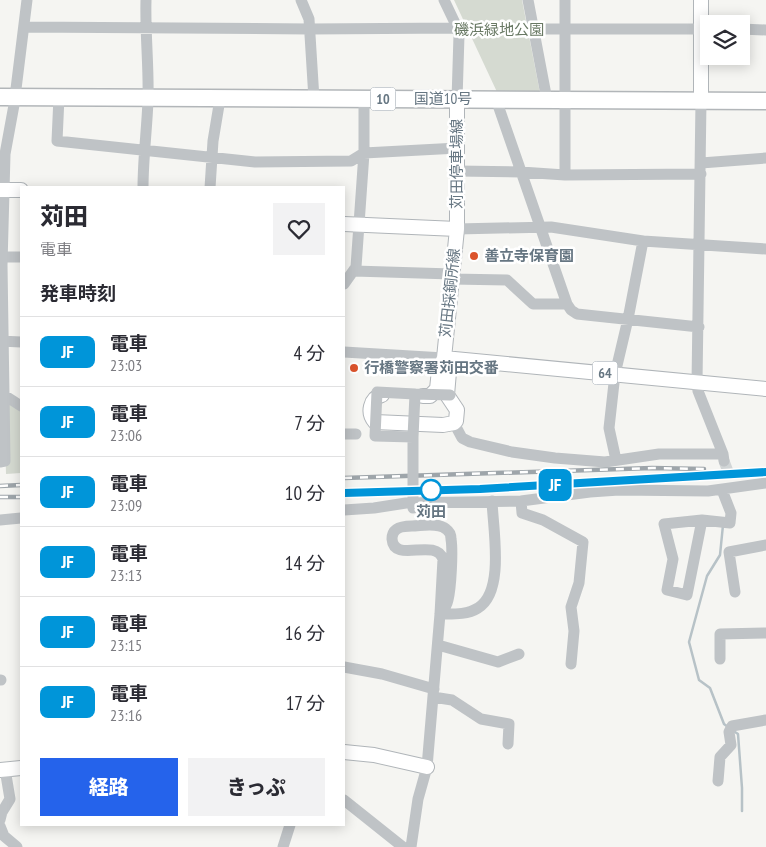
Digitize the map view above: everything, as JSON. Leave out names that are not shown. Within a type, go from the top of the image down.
[{"type":"highway","name":"国道10号","points":[[220,102],[314,99],[364,103]]},
{"type":"highway","name":"国道10号","points":[[499,104],[547,100],[565,104]]},
{"type":"highway","name":"国道10号","points":[[7,101],[701,105],[766,101]]},
{"type":"highway","name":"国道10号","points":[[701,105],[766,110]]},
{"type":"main road","points":[[701,0],[703,15]]},
{"type":"main road","points":[[701,105],[703,65]]},
{"type":"main road","name":"苅田停車場線","points":[[457,104],[457,229]]},
{"type":"main road","points":[[2,190],[20,190]]},
{"type":"main road","name":"苅田採銅所線","points":[[345,224],[457,229],[444,358],[766,388]]},
{"type":"main road","points":[[444,358],[449,372],[447,395],[457,410],[454,423],[448,425],[375,422],[371,415],[371,406],[378,396],[430,396],[434,393],[437,388],[439,370],[444,358]]},
{"type":"main road","points":[[345,752],[374,755],[427,767]]},
{"type":"main road","points":[[2,769],[20,768]]},
{"type":"street","points":[[0,462],[5,461],[2,342],[2,190],[7,101],[24,27],[27,0]]},
{"type":"street","points":[[143,186],[143,150],[148,102],[145,27],[146,0]]},
{"type":"street","points":[[301,0],[309,19],[314,99]]},
{"type":"street","points":[[444,0],[459,35],[457,104]]},
{"type":"street","points":[[528,0],[547,100]]},
{"type":"street","points":[[565,0],[565,175]]},
{"type":"street","points":[[24,27],[457,28]]},
{"type":"street","points":[[534,29],[700,29]]},
{"type":"street","points":[[750,29],[766,30]]},
{"type":"street","points":[[59,101],[57,141],[212,158],[269,162],[351,160],[364,153],[458,148]]},
{"type":"street","points":[[210,186],[220,102]]},
{"type":"street","points":[[348,276],[356,267],[364,153],[364,103]]},
{"type":"street","points":[[499,104],[521,172],[571,310],[578,314],[699,327]]},
{"type":"street","points":[[454,423],[462,438],[470,442],[512,452],[555,458],[605,462],[659,454],[724,458],[698,391],[697,383],[701,105]]},
{"type":"street","points":[[458,171],[565,175],[701,169],[766,158]]},
{"type":"street","points":[[457,229],[551,227],[643,241],[766,249]]},
{"type":"street","points":[[616,460],[609,428],[615,374],[643,241]]},
{"type":"street","points":[[2,257],[20,257]]},
{"type":"street","points":[[348,276],[452,277],[507,280],[533,304],[568,304]]},
{"type":"street","points":[[2,342],[20,342]]},
{"type":"street","points":[[345,352],[444,358]]},
{"type":"street","points":[[413,438],[375,436],[377,392],[450,395]]},
{"type":"street","points":[[413,508],[415,394]]},
{"type":"street","points":[[4,395],[20,405]]},
{"type":"street","points":[[345,434],[356,434]]},
{"type":"street","points":[[702,520],[687,595],[667,590],[673,559],[664,524],[702,520],[730,523],[731,513],[728,489],[730,477]]},
{"type":"street","points":[[345,510],[406,503],[521,501],[610,491],[708,491],[766,483]]},
{"type":"street","points":[[440,614],[466,613],[477,609],[488,598],[496,576],[492,501]]},
{"type":"street","points":[[521,501],[522,513],[543,520],[584,542],[579,583],[571,607],[574,631],[570,664]]},
{"type":"street","points":[[0,520],[20,518]]},
{"type":"street","points":[[411,847],[418,799],[427,767],[438,645],[443,558],[442,554],[435,550],[404,551],[396,548],[392,536],[399,527],[437,525],[445,528],[450,534],[451,557],[448,602],[440,614]]},
{"type":"street","points":[[735,592],[729,552],[766,545]]},
{"type":"street","points":[[720,659],[720,634],[766,633]]},
{"type":"street","points":[[438,645],[498,662],[519,654]]},
{"type":"street","points":[[345,667],[382,674],[452,700],[481,719],[509,724],[508,744]]},
{"type":"street","points":[[718,780],[720,757],[731,745],[728,732],[732,726],[766,720]]},
{"type":"street","points":[[0,820],[2,812],[10,799],[2,769]]},
{"type":"street","points":[[345,801],[403,847]]},
{"type":"street","points":[[0,826],[4,836],[17,847]]},
{"type":"street","points":[[283,847],[290,826]]},
{"type":"green space","name":"磯浜緑地公園","points":[[454,0],[522,0],[540,93],[497,92]]},
{"type":"green space","points":[[4,395],[20,405],[20,473],[6,474]]},
{"type":"waterway","points":[[723,525],[720,555],[707,576],[689,642],[699,680],[710,688],[724,724],[728,727]]},
{"type":"waterway","points":[[732,730],[738,734],[742,811]]},
{"type":"tunnel","points":[[724,461],[730,477]]},
{"type":"railway","points":[[345,478],[652,468],[704,469]]},
{"type":"railway","points":[[345,493],[480,489],[766,472]]},
{"type":"railway","points":[[0,486],[20,485]]},
{"type":"railway","points":[[0,497],[20,497]]},
{"type":"train","name":"JF","points":[[345,493],[543,486],[766,472]]},
{"type":"place","name":"善立寺保育園","points":[[474,256]]},
{"type":"place","name":"行橋警察署苅田交番","points":[[354,368]]},
{"type":"place","name":"苅田","points":[[431,490]]}]
